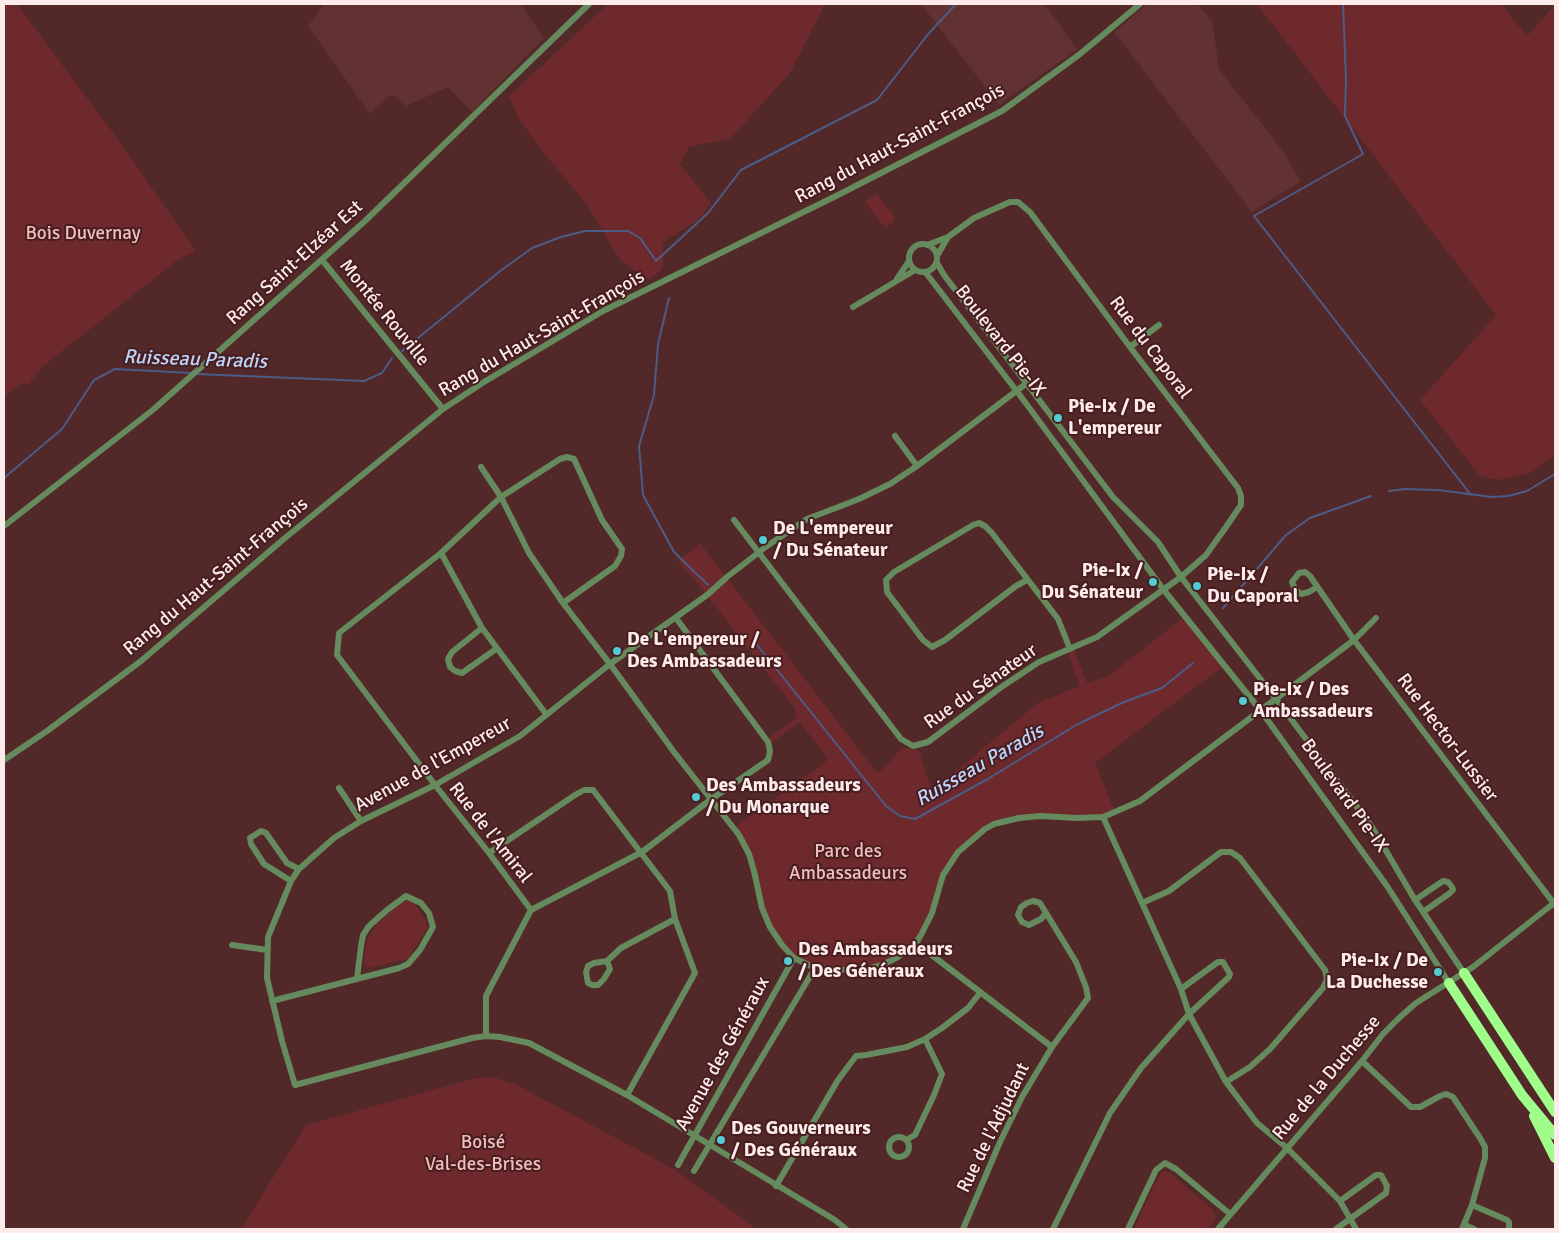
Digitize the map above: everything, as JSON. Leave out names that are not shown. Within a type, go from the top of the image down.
[{"type":"highway","name":"Boulevard Pie-IX","points":[[1464,973],[1555,1112]]},
{"type":"highway","name":"Boulevard Pie-IX","points":[[1449,983],[1528,1104],[1555,1135]]},
{"type":"highway","points":[[1485,1039],[1490,1031],[1501,1031]]},
{"type":"highway","points":[[1528,1104],[1555,1158]]},
{"type":"street","name":"Rang Saint-Elzéar Est","points":[[4,526],[154,409],[322,260],[365,221],[589,4]]},
{"type":"street","name":"Rang du Haut-Saint-François","points":[[4,760],[47,731],[141,661],[285,538],[443,409],[484,382],[603,311],[1002,111],[1080,54],[1140,4]]},
{"type":"street","name":"Rue du Caporal","points":[[927,245],[948,237],[974,218],[1010,202],[1018,202],[1030,212],[1238,488],[1241,496],[1241,505],[1206,555],[1181,577]]},
{"type":"street","name":"Rue du Caporal","points":[[937,259],[948,237]]},
{"type":"street","points":[[853,307],[915,270],[926,272],[932,269],[937,259],[934,249],[920,244],[914,248],[909,254],[909,261],[897,280]]},
{"type":"street","name":"Boulevard Pie-IX","points":[[937,259],[944,276],[1112,497],[1158,542],[1181,577],[1276,699],[1372,828],[1415,900],[1464,973]]},
{"type":"street","name":"Montée Rouville","points":[[322,260],[443,409]]},
{"type":"street","points":[[909,261],[915,270]]},
{"type":"street","name":"Boulevard Pie-IX","points":[[926,272],[1017,390],[1163,589],[1261,711],[1387,886],[1449,983]]},
{"type":"street","points":[[1130,347],[1159,325]]},
{"type":"street","name":"Avenue de l'Empereur","points":[[486,1036],[295,1085],[267,978],[267,950],[268,937],[291,881],[299,869],[334,838],[361,820],[435,785],[520,736],[610,664],[676,618],[707,595],[727,576],[807,519],[859,499],[890,484],[917,466],[1027,383]]},
{"type":"street","points":[[894,436],[917,466]]},
{"type":"street","name":"Rue de l'Amiral","points":[[530,910],[489,853],[337,655],[339,633],[441,553],[501,498],[560,459],[567,457],[574,459],[602,520],[622,550],[615,566],[563,603]]},
{"type":"street","points":[[481,467],[501,498],[529,553],[563,603],[710,800],[739,835],[749,854],[762,908],[770,928],[794,958],[815,968],[860,971],[882,965],[898,957],[916,943],[932,913],[943,875],[958,852],[985,829],[994,824],[1019,818],[1040,816],[1103,817],[1140,801],[1354,640],[1376,618]]},
{"type":"street","name":"Rue du Sénateur","points":[[734,520],[901,739],[913,746],[928,742],[1000,688],[1040,662],[1097,637],[1181,577]]},
{"type":"street","points":[[1027,580],[1016,586],[945,640],[932,647],[923,640],[887,592],[886,580],[894,572],[973,525],[980,523],[992,533],[1058,619],[1070,649]]},
{"type":"street","points":[[441,553],[482,628],[546,714]]},
{"type":"street","name":"Rue Hector-Lussier","points":[[1317,587],[1354,640],[1554,904]]},
{"type":"street","points":[[676,618],[768,742],[770,750],[768,760],[710,800],[642,852],[530,910],[486,996],[486,1036],[529,1043],[627,1095],[846,1229]]},
{"type":"street","points":[[482,628],[452,652],[448,659],[450,667],[455,672],[462,673],[496,649]]},
{"type":"street","points":[[339,788],[361,820]]},
{"type":"street","points":[[489,853],[575,795],[584,790],[593,790],[670,891],[675,919],[695,973],[627,1095]]},
{"type":"street","points":[[1103,817],[1180,989],[1188,1014],[1226,1082],[1257,1123],[1286,1148],[1340,1201],[1356,1229]]},
{"type":"street","points":[[291,881],[264,864],[250,844],[250,838],[261,831],[266,833],[287,863],[299,869]]},
{"type":"street","points":[[1142,903],[1169,891],[1221,852],[1231,852],[1240,858],[1325,970],[1327,979],[1323,988],[1270,1049],[1250,1067],[1226,1082]]},
{"type":"street","points":[[1415,900],[1443,881],[1448,882],[1452,887],[1453,890],[1450,893],[1423,912]]},
{"type":"street","points":[[272,1001],[357,978],[408,964],[420,950],[433,927],[429,913],[421,904],[406,896],[369,926],[363,935],[357,978]]},
{"type":"street","name":"Rue de la Duchesse","points":[[1218,1229],[1383,1034],[1399,1018],[1416,1004],[1464,973],[1554,904]]},
{"type":"street","name":"Rue de l'Adjudant","points":[[963,1229],[1000,1142],[1022,1097],[1052,1047],[1088,998],[1086,987],[1076,962],[1046,913]]},
{"type":"street","points":[[607,961],[621,948],[675,919]]},
{"type":"street","points":[[916,943],[1052,1047]]},
{"type":"street","points":[[232,945],[267,950]]},
{"type":"street","name":"Avenue des Généraux","points":[[678,1165],[794,958]]},
{"type":"street","points":[[1053,1229],[1110,1114],[1142,1068],[1188,1014],[1230,977],[1230,974],[1223,962],[1218,962],[1180,989]]},
{"type":"street","name":"Avenue des Généraux","points":[[694,1171],[815,968]]},
{"type":"street","points":[[776,1186],[838,1080],[856,1056],[907,1047],[925,1039],[968,1008],[980,993]]},
{"type":"street","points":[[906,1140],[914,1135],[942,1074],[925,1039]]},
{"type":"street","points":[[1362,1061],[1411,1107],[1420,1106],[1446,1094],[1453,1098],[1485,1148],[1485,1158],[1464,1227],[1474,1229]]},
{"type":"street","points":[[1128,1229],[1156,1170],[1165,1163],[1176,1169],[1230,1214]]},
{"type":"street","points":[[1336,1229],[1386,1193],[1387,1186],[1381,1175],[1376,1175],[1340,1201]]},
{"type":"street","points":[[1472,1205],[1507,1220],[1509,1222],[1508,1229]]},
{"type":"shaded area","points":[[324,4],[521,4],[544,38],[472,112],[448,87],[406,106],[392,94],[370,114],[308,26]]},
{"type":"shaded area","points":[[921,4],[1045,4],[1077,49],[999,105]]},
{"type":"shaded area","points":[[1147,4],[1197,4],[1212,20],[1219,69],[1282,150],[1301,181],[1252,212],[1114,32]]},
{"type":"green space","name":"Bois Duvernay","points":[[4,4],[17,4],[119,141],[196,251],[179,259],[42,367],[29,384],[22,383],[4,397]]},
{"type":"green space","points":[[608,4],[825,4],[790,73],[731,138],[689,147],[680,164],[711,203],[699,219],[663,242],[663,268],[649,280],[621,261],[587,205],[543,152],[519,119],[509,96]]},
{"type":"green space","points":[[1257,4],[1501,4],[1527,36],[1555,5],[1555,455],[1530,473],[1498,480],[1480,476],[1420,400],[1496,315]]},
{"type":"green space","points":[[876,193],[896,219],[885,228],[865,202]]},
{"type":"green space","name":"Parc des Ambassadeurs","points":[[700,543],[878,774],[903,747],[919,751],[931,788],[950,776],[1038,703],[1080,686],[1067,650],[1073,648],[1087,683],[1109,676],[1185,616],[1225,665],[1095,763],[1115,812],[1103,817],[1040,816],[994,824],[958,852],[943,877],[921,935],[898,957],[860,971],[815,968],[794,958],[770,927],[754,871],[734,828],[828,759],[800,722],[772,742],[769,738],[796,718],[796,710],[707,595],[678,561]]},
{"type":"green space","points":[[408,900],[413,901],[426,921],[427,928],[408,959],[368,968],[363,965],[366,942],[377,923]]},
{"type":"green space","name":"Boisé Val-des-Brises","points":[[476,1078],[496,1078],[515,1084],[674,1169],[757,1229],[241,1229],[306,1125]]},
{"type":"green space","points":[[1162,1172],[1170,1173],[1214,1211],[1216,1218],[1208,1229],[1134,1229],[1156,1181]]},
{"type":"waterway","points":[[402,351],[499,272],[532,248],[561,237],[585,231],[628,231],[640,238],[656,261],[708,213],[741,170],[877,100],[929,33],[956,4]]},
{"type":"waterway","points":[[1343,4],[1346,80],[1345,116],[1363,154],[1254,216],[1471,495]]},
{"type":"waterway","name":"Ruisseau Paradis","points":[[669,298],[658,344],[654,395],[639,446],[643,495],[674,552],[708,585]]},
{"type":"waterway","name":"Ruisseau Paradis","points":[[197,374],[364,381],[382,373],[392,358]]},
{"type":"waterway","name":"Ruisseau Paradis","points":[[4,478],[62,429],[94,380],[115,369],[192,373]]},
{"type":"waterway","name":"Ruisseau Paradis","points":[[1389,491],[1405,489],[1438,490],[1492,497],[1508,496],[1527,491],[1555,474]]},
{"type":"waterway","name":"Ruisseau Paradis","points":[[1223,608],[1286,535],[1310,518],[1371,496]]},
{"type":"waterway","name":"Ruisseau Paradis","points":[[754,641],[886,806],[900,816],[915,819],[986,780],[1078,724],[1124,702],[1162,688],[1193,663]]},
{"type":"place","name":"Pie-Ix / De L'empereur","points":[[1058,418]]},
{"type":"place","name":"De L'empereur / Du Sénateur","points":[[763,540]]},
{"type":"place","name":"Pie-Ix / Du Sénateur","points":[[1153,582]]},
{"type":"place","name":"Pie-Ix / Du Caporal","points":[[1197,586]]},
{"type":"place","name":"De L'empereur / Des Ambassadeurs","points":[[617,651]]},
{"type":"place","name":"Pie-Ix / Des Ambassadeurs","points":[[1243,701]]},
{"type":"place","name":"Des Ambassadeurs / Du Monarque","points":[[696,797]]},
{"type":"place","name":"Des Ambassadeurs / Des Généraux","points":[[788,961]]},
{"type":"place","name":"Pie-Ix / De La Duchesse","points":[[1438,972]]},
{"type":"place","name":"Des Gouverneurs / Des Généraux","points":[[721,1140]]}]
